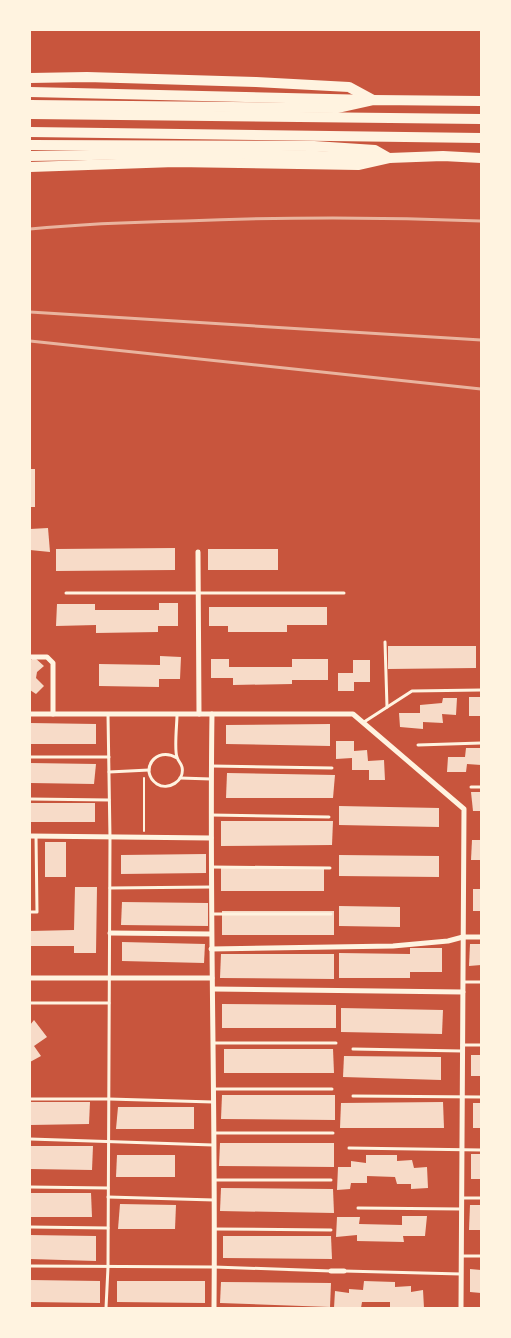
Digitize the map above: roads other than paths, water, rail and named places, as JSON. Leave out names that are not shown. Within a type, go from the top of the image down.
[{"type":"main road","points":[[30,78],[256,82],[349,87],[373,100]]},
{"type":"main road","points":[[30,92],[481,101]]},
{"type":"main road","points":[[30,105],[337,108],[373,100]]},
{"type":"main road","points":[[30,114],[481,119]]},
{"type":"main road","points":[[30,132],[481,138]]},
{"type":"main road","points":[[30,145],[314,146],[375,150],[389,158]]},
{"type":"main road","points":[[30,156],[210,153],[389,158],[443,156],[481,158]]},
{"type":"main road","points":[[30,167],[175,162],[358,165],[389,158]]},
{"type":"street","points":[[198,552],[199,714]]},
{"type":"street","points":[[30,657],[47,657],[53,663],[53,714]]},
{"type":"street","points":[[30,714],[353,714],[464,809],[461,1308]]},
{"type":"street","points":[[212,714],[210,838],[213,989],[214,1308]]},
{"type":"street","points":[[33,836],[210,838]]},
{"type":"street","points":[[110,933],[211,934]]},
{"type":"street","points":[[212,949],[393,946],[448,941],[463,936],[481,937]]},
{"type":"street","points":[[30,978],[212,978]]},
{"type":"street","points":[[213,989],[463,992]]},
{"type":"street","points":[[331,1270],[344,1271]]},
{"type":"lane","points":[[66,593],[198,595],[344,593]]},
{"type":"lane","points":[[384,642],[387,708]]},
{"type":"lane","points":[[363,723],[412,691],[481,690]]},
{"type":"lane","points":[[106,1308],[110,978],[108,715]]},
{"type":"lane","points":[[177,715],[177,758],[182,767],[180,778],[172,785],[162,786],[153,780],[149,770],[152,760],[161,754],[167,753],[177,758]]},
{"type":"lane","points":[[418,745],[481,743]]},
{"type":"lane","points":[[30,757],[108,757]]},
{"type":"lane","points":[[212,766],[332,768]]},
{"type":"lane","points":[[109,772],[149,770]]},
{"type":"lane","points":[[180,778],[211,779]]},
{"type":"lane","points":[[472,787],[481,787]]},
{"type":"lane","points":[[30,799],[110,800]]},
{"type":"lane","points":[[210,815],[329,817]]},
{"type":"lane","points":[[30,912],[37,912],[33,836]]},
{"type":"lane","points":[[211,867],[330,868]]},
{"type":"lane","points":[[110,888],[211,887]]},
{"type":"lane","points":[[212,914],[331,914]]},
{"type":"lane","points":[[462,982],[481,982]]},
{"type":"lane","points":[[30,1003],[109,1003]]},
{"type":"lane","points":[[213,1044],[336,1044]]},
{"type":"lane","points":[[353,1049],[462,1048],[481,1045]]},
{"type":"lane","points":[[213,1089],[332,1089]]},
{"type":"lane","points":[[352,1096],[481,1097]]},
{"type":"lane","points":[[30,1099],[213,1102]]},
{"type":"lane","points":[[213,1133],[333,1133]]},
{"type":"lane","points":[[30,1139],[214,1144]]},
{"type":"lane","points":[[349,1148],[481,1150]]},
{"type":"lane","points":[[214,1180],[331,1180]]},
{"type":"lane","points":[[30,1187],[108,1188]]},
{"type":"lane","points":[[108,1197],[214,1200]]},
{"type":"lane","points":[[461,1198],[481,1198]]},
{"type":"lane","points":[[358,1208],[461,1209]]},
{"type":"lane","points":[[30,1227],[108,1228]]},
{"type":"lane","points":[[214,1228],[331,1230]]},
{"type":"lane","points":[[461,1256],[481,1256]]},
{"type":"lane","points":[[30,1266],[331,1270]]},
{"type":"lane","points":[[344,1271],[461,1274]]},
{"type":"railway","points":[[30,229],[108,223],[259,219],[370,218],[481,221]]},
{"type":"railway","points":[[30,312],[481,340]]},
{"type":"railway","points":[[30,341],[481,389]]}]
